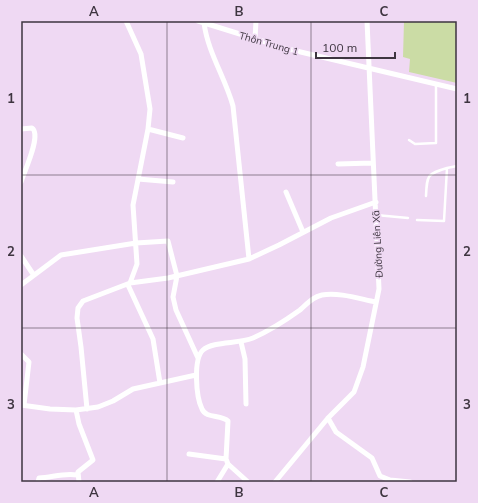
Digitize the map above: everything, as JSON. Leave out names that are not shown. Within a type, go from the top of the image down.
[{"type":"street","points":[[126,21],[142,60],[150,110],[148,129],[133,205],[136,243],[136,270],[129,284]]},
{"type":"street","name":"Thôn Trung 1","points":[[198,21],[288,49],[457,89]]},
{"type":"street","points":[[255,39],[256,21]]},
{"type":"street","name":"Đường Liên Xã","points":[[277,481],[328,418],[350,397],[358,382],[376,302],[380,273],[372,163],[367,21]]},
{"type":"street","points":[[204,23],[207,40],[230,93],[233,106],[249,259]]},
{"type":"street","points":[[21,129],[32,128],[35,133],[33,149],[21,182]]},
{"type":"street","points":[[148,129],[183,138]]},
{"type":"street","points":[[338,164],[372,163]]},
{"type":"street","points":[[138,179],[173,182]]},
{"type":"street","points":[[286,192],[303,232]]},
{"type":"street","points":[[87,409],[83,359],[77,318],[78,308],[83,301],[129,284],[176,276],[249,259],[340,214],[376,202]]},
{"type":"street","points":[[21,285],[61,255],[136,243],[168,241],[176,276],[173,297],[176,310],[198,358]]},
{"type":"street","points":[[21,256],[34,274]]},
{"type":"street","points":[[129,284],[152,335],[160,383]]},
{"type":"street","points":[[217,482],[227,461],[228,421],[224,418],[207,414],[202,409],[196,375],[198,358],[202,351],[206,348],[220,344],[241,342],[260,335],[300,310],[310,300],[321,295],[334,295],[376,302]]},
{"type":"street","points":[[241,342],[245,359],[246,404]]},
{"type":"street","points":[[21,354],[29,362],[22,405],[50,409],[87,409],[107,404],[133,389],[196,375]]},
{"type":"street","points":[[76,410],[79,424],[93,460],[78,472],[77,475],[79,482]]},
{"type":"street","points":[[328,418],[336,432],[372,458],[380,476],[390,480],[410,482]]},
{"type":"street","points":[[189,454],[227,461],[248,482]]},
{"type":"street","points":[[38,482],[39,478],[57,476],[65,473],[77,475]]},
{"type":"lane","points":[[408,140],[415,144],[436,143],[436,84]]},
{"type":"lane","points":[[426,196],[427,178],[430,174],[457,166]]},
{"type":"lane","points":[[417,220],[444,221],[447,168]]},
{"type":"lane","points":[[375,215],[408,218]]},
{"type":"green space","points":[[404,21],[457,21],[457,83],[409,72],[410,59],[403,57]]}]
